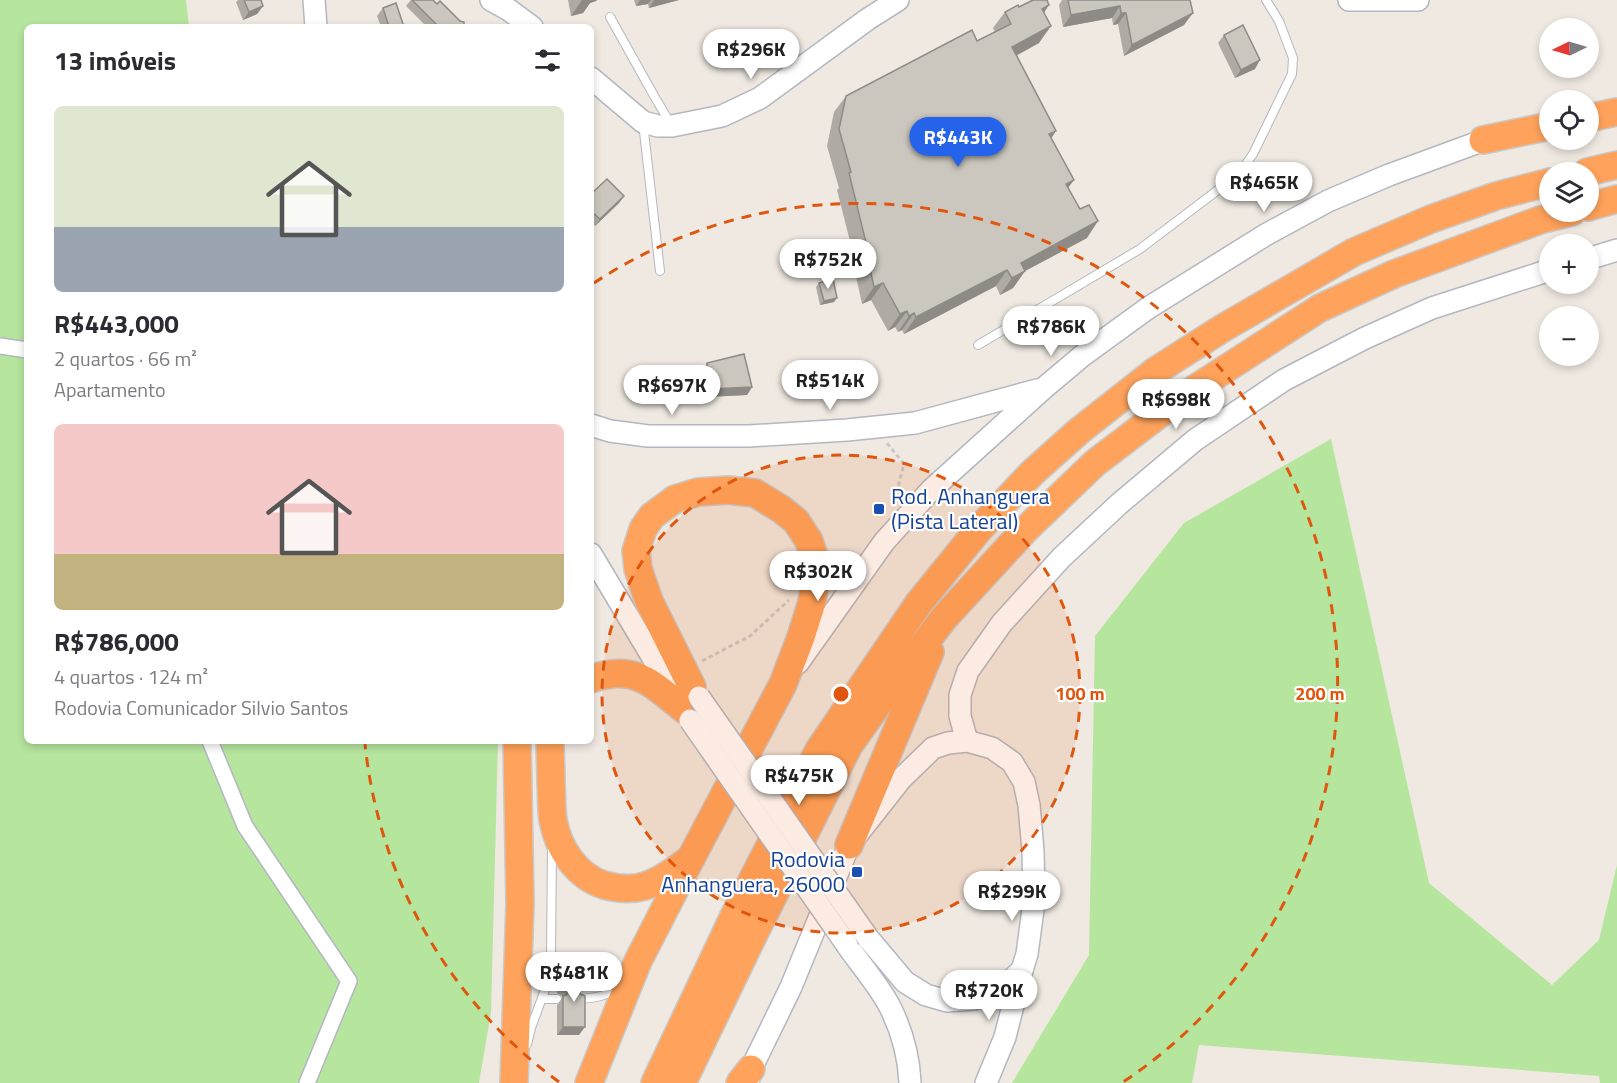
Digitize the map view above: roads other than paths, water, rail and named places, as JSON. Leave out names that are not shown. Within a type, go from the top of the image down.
[{"type":"highway","points":[[1599,116],[1617,112]]},
{"type":"highway","points":[[1483,140],[1539,128]]},
{"type":"highway","points":[[1599,169],[1617,165]]},
{"type":"highway","points":[[655,1083],[734,916],[819,750],[920,603],[979,529],[1032,473],[1079,430],[1154,372],[1223,328],[1354,252],[1431,219],[1496,196],[1539,185]]},
{"type":"highway","points":[[1599,204],[1617,199]]},
{"type":"highway","points":[[682,1083],[849,745],[944,618],[1024,531],[1095,463],[1179,399],[1320,308],[1394,274],[1539,220]]},
{"type":"highway","points":[[589,1083],[638,961],[783,684],[812,602],[816,576],[815,559],[809,541],[796,521],[755,493],[728,490],[698,492],[675,499],[652,516],[643,529],[636,551],[638,569],[649,601],[690,697]]},
{"type":"highway","points":[[849,844],[944,618]]},
{"type":"highway","points":[[594,678],[604,674],[636,675],[690,697]]},
{"type":"highway","points":[[517,744],[520,903],[519,1073]]},
{"type":"highway","points":[[550,744],[553,818],[565,854],[579,871],[596,883],[613,888],[630,889],[646,886],[662,879],[690,860]]},
{"type":"main road","points":[[314,0],[316,24]]},
{"type":"main road","points":[[491,0],[528,24]]},
{"type":"main road","points":[[594,81],[643,122],[658,126],[672,126],[722,116],[760,98],[868,19],[898,0]]},
{"type":"main road","points":[[1349,0],[1418,0]]},
{"type":"main road","points":[[1599,103],[1617,99]]},
{"type":"main road","points":[[783,684],[884,542],[931,490],[1083,356],[1148,308],[1267,234],[1328,201],[1389,175],[1539,122]]},
{"type":"main road","points":[[1599,256],[1617,250]]},
{"type":"main road","points":[[967,741],[960,716],[960,695],[968,671],[1002,623],[1062,557],[1119,504],[1195,440],[1284,380],[1365,338],[1432,308],[1539,274]]},
{"type":"main road","points":[[594,426],[610,431],[648,436],[749,436],[875,428],[915,423],[1044,388]]},
{"type":"main road","points":[[594,553],[690,697],[847,945],[889,1005],[901,1034],[909,1065],[910,1083]]},
{"type":"main road","points":[[594,558],[690,697],[868,938],[905,982],[926,995],[947,1001],[974,999],[1004,987],[1022,970]]},
{"type":"main road","points":[[746,1078],[791,987],[849,844],[894,787],[918,761],[933,748],[948,743],[967,741],[992,748],[1012,762],[1024,782],[1029,806],[1034,902],[1027,954],[1005,1037],[986,1083]]},
{"type":"street","points":[[0,346],[24,350]]},
{"type":"street","points":[[211,744],[245,826],[349,981],[307,1083]]},
{"type":"lane","points":[[978,345],[1140,249],[1239,174],[1253,154],[1292,74],[1293,58],[1279,21],[1266,0]]},
{"type":"lane","points":[[610,17],[672,126]]},
{"type":"lane","points":[[643,122],[660,271]]},
{"type":"lane","points":[[526,1052],[531,1028],[548,981],[551,955],[553,818]]},
{"type":"lane","points":[[579,999],[595,998],[612,992],[621,985],[638,961]]},
{"type":"lane","points":[[542,999],[557,999]]},
{"type":"lane","points":[[519,1073],[520,1083]]},
{"type":"place","name":"Rod. Anhanguera (Pista Lateral)","points":[[879,509]]},
{"type":"place","name":"Rodovia Anhanguera, 26000","points":[[857,872]]}]
